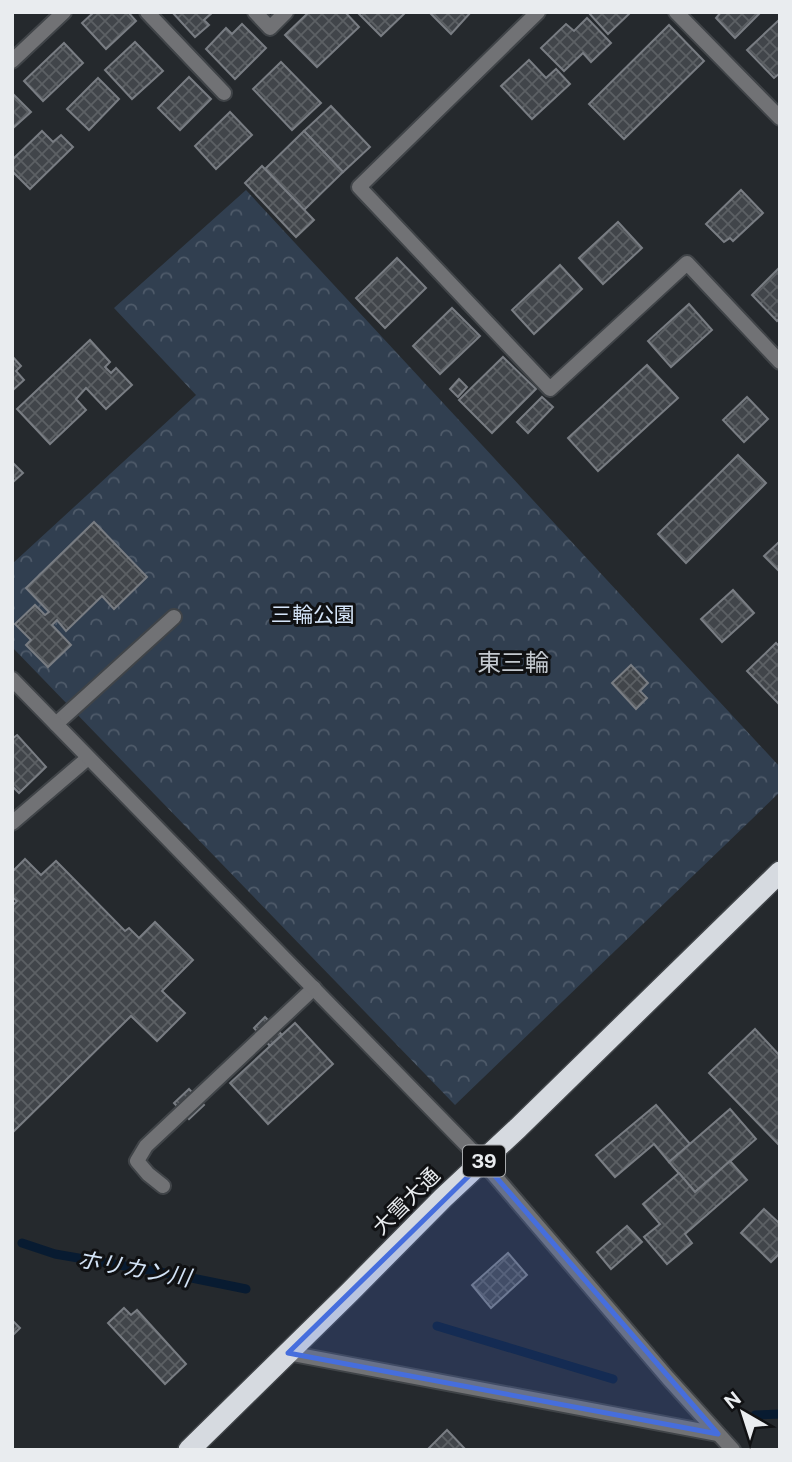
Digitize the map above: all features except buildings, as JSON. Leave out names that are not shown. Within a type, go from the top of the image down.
[{"type":"highway","name":"大雪大通","points":[[189,1450],[443,1198],[780,872]]},
{"type":"street","points":[[12,61],[64,12]]},
{"type":"street","points":[[147,12],[224,93]]},
{"type":"street","points":[[255,12],[270,28],[286,12]]},
{"type":"street","points":[[538,12],[359,187],[550,390],[687,263],[780,362]]},
{"type":"street","points":[[676,12],[780,118]]},
{"type":"street","points":[[56,724],[174,617]]},
{"type":"street","points":[[12,679],[483,1162],[733,1450]]},
{"type":"street","points":[[12,823],[88,758]]},
{"type":"street","points":[[163,1186],[137,1161],[146,1146],[314,988]]},
{"type":"street","points":[[288,1353],[718,1434]]},
{"type":"highlighted area","points":[[483,1162],[718,1434],[288,1353]]},
{"type":"green space","name":"三輪公園","points":[[246,190],[780,767],[780,792],[455,1105],[12,647],[12,564],[196,395],[114,308]]},
{"type":"waterway","name":"ホリカン川","points":[[22,1243],[55,1254],[246,1289]]},
{"type":"waterway","name":"ホリカン川","points":[[437,1326],[613,1379]]},
{"type":"waterway","name":"ホリカン川","points":[[755,1415],[780,1414]]},
{"type":"district","name":"東三輪","points":[[513,662]]}]
